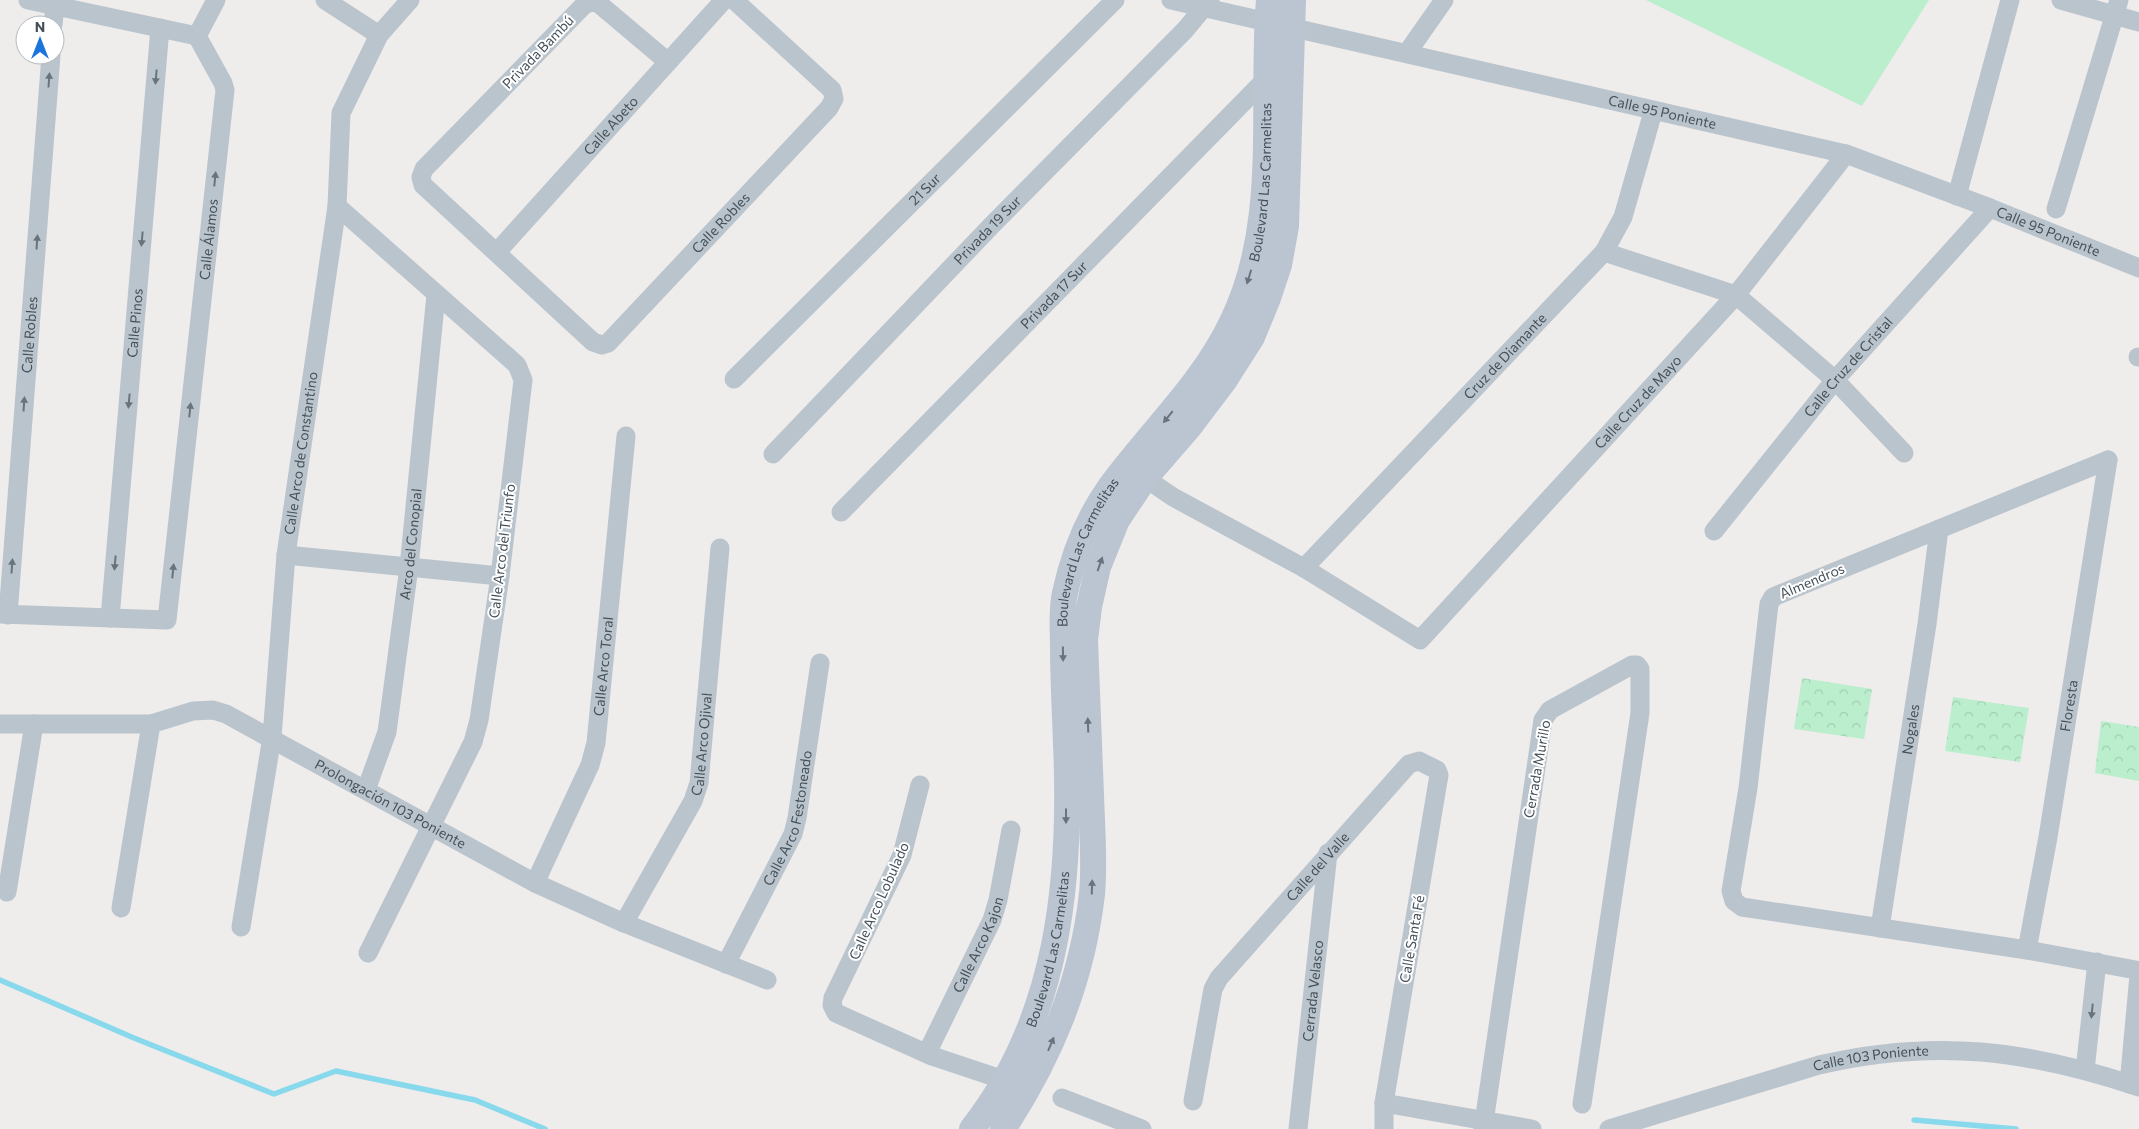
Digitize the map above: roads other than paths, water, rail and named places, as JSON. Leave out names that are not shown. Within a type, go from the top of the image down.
[{"type":"main road","name":"Boulevard Las Carmelitas","points":[[1003,1129],[1030,1088],[1047,1053],[1068,1002],[1087,930],[1092,892],[1092,854],[1085,640],[1109,489],[1197,380],[1226,335],[1244,294],[1257,253],[1262,211],[1267,78],[1276,15],[1293,0]]},
{"type":"main road","name":"Boulevard Las Carmelitas","points":[[972,1129],[1007,1081],[1034,1020],[1045,984],[1061,916],[1066,830],[1062,616],[1065,593],[1079,545],[1145,478],[1190,426],[1224,380],[1252,337],[1279,265],[1286,226],[1276,15]]},
{"type":"street","points":[[28,0],[52,15]]},
{"type":"street","points":[[65,17],[160,28],[196,36],[216,0]]},
{"type":"street","points":[[325,0],[379,36]]},
{"type":"street","name":"Calle Arco de Constantino","points":[[241,927],[272,737],[286,555],[336,206],[341,113],[379,36],[410,0]]},
{"type":"street","name":"Calle Abeto","points":[[497,252],[724,0]]},
{"type":"street","name":"Calle Robles","points":[[497,252],[593,342],[602,345],[608,343],[729,215],[829,108],[834,99],[832,90],[734,0]]},
{"type":"street","name":"21 Sur","points":[[734,379],[1115,0]]},
{"type":"street","name":"Calle 95 Poniente","points":[[1171,0],[1276,15],[1407,53],[1654,112],[1846,154],[1990,208],[2139,268]]},
{"type":"street","points":[[1407,53],[1444,0]]},
{"type":"street","points":[[1957,196],[2010,0]]},
{"type":"street","points":[[2061,0],[2117,8],[2139,22]]},
{"type":"street","name":"Privada Bambú","points":[[497,252],[423,185],[421,177],[424,169],[583,6],[590,2],[598,3],[668,62]]},
{"type":"street","name":"Privada 19 Sur","points":[[773,454],[1207,4]]},
{"type":"street","points":[[2056,209],[2117,8]]},
{"type":"street","name":"Calle Pinos","points":[[110,618],[160,28]]},
{"type":"street","name":"Calle Álamos","points":[[110,618],[168,620],[225,90],[223,83],[196,36]]},
{"type":"street","name":"Calle Robles","points":[[4,614],[50,65]]},
{"type":"street","name":"Privada 17 Sur","points":[[841,512],[1267,78]]},
{"type":"street","name":"Cruz de Diamante","points":[[1304,568],[1604,252],[1623,217],[1654,112]]},
{"type":"street","name":"Calle Cruz de Mayo","points":[[1304,568],[1420,640],[1736,294],[1846,154]]},
{"type":"street","name":"Calle Arco del Triunfo","points":[[336,206],[517,365],[522,372],[523,380],[500,576],[479,720],[473,742],[368,953]]},
{"type":"street","name":"Calle Cruz de Cristal","points":[[1714,531],[1835,380],[1990,208]]},
{"type":"street","points":[[1604,252],[1736,294],[1835,380],[1904,453]]},
{"type":"street","name":"Arco del Conopial","points":[[366,790],[387,732],[409,567],[436,295]]},
{"type":"street","name":"Calle Arco Toral","points":[[535,883],[590,764],[596,742],[626,436]]},
{"type":"street","name":"Almendros","points":[[1880,928],[1742,907],[1734,901],[1731,891],[1748,788],[1769,604],[1779,594],[2108,460]]},
{"type":"street","name":"Floresta","points":[[2027,950],[2048,837],[2108,460]]},
{"type":"street","points":[[1145,478],[1173,498],[1304,568]]},
{"type":"street","name":"Nogales","points":[[1880,928],[1927,624],[1939,529]]},
{"type":"street","name":"Calle Arco Ojival","points":[[624,923],[693,801],[699,783],[720,548]]},
{"type":"street","points":[[286,555],[500,576]]},
{"type":"street","points":[[4,614],[110,618]]},
{"type":"street","name":"Calle Arco Festoneado","points":[[726,964],[793,834],[820,663]]},
{"type":"street","name":"Cerrada Murillo","points":[[1483,1125],[1543,720],[1550,710],[1632,665],[1637,665],[1640,669],[1640,714],[1582,1104]]},
{"type":"street","name":"Prolongación 103 Poniente","points":[[0,724],[150,724],[194,711],[213,710],[226,714],[272,737],[535,883],[624,923],[767,980]]},
{"type":"street","points":[[7,892],[34,724]]},
{"type":"street","points":[[122,908],[150,724]]},
{"type":"street","name":"Calle del Valle","points":[[1193,1101],[1214,988],[1218,978],[1409,764],[1419,761]]},
{"type":"street","name":"Calle Santa Fé","points":[[1384,1129],[1384,1103],[1439,776],[1437,770],[1419,761]]},
{"type":"street","name":"Calle Arco Lobulado","points":[[920,785],[902,855],[833,998],[832,1006],[836,1013],[927,1053]]},
{"type":"street","name":"Calle Arco Kajon","points":[[927,1053],[992,920],[998,900],[1010,830]]},
{"type":"street","name":"Cerrada Velasco","points":[[1298,1129],[1328,853]]},
{"type":"street","points":[[1880,928],[2027,950],[2136,970],[2139,976],[2134,1085]]},
{"type":"street","points":[[2085,1070],[2097,962]]},
{"type":"street","name":"Calle 103 Poniente","points":[[1609,1129],[1819,1065],[1884,1054],[1931,1049],[1975,1051],[2030,1057],[2085,1070],[2134,1085]]},
{"type":"street","points":[[927,1053],[1007,1081]]},
{"type":"street","points":[[1062,1098],[1142,1129]]},
{"type":"street","points":[[1384,1103],[1483,1125],[1532,1129]]},
{"type":"street","points":[[1453,1129],[1483,1125]]},
{"type":"waterway","points":[[0,980],[134,1038],[274,1094],[336,1071],[475,1100],[545,1129]]},
{"type":"waterway","points":[[1914,1120],[2016,1129]]}]
